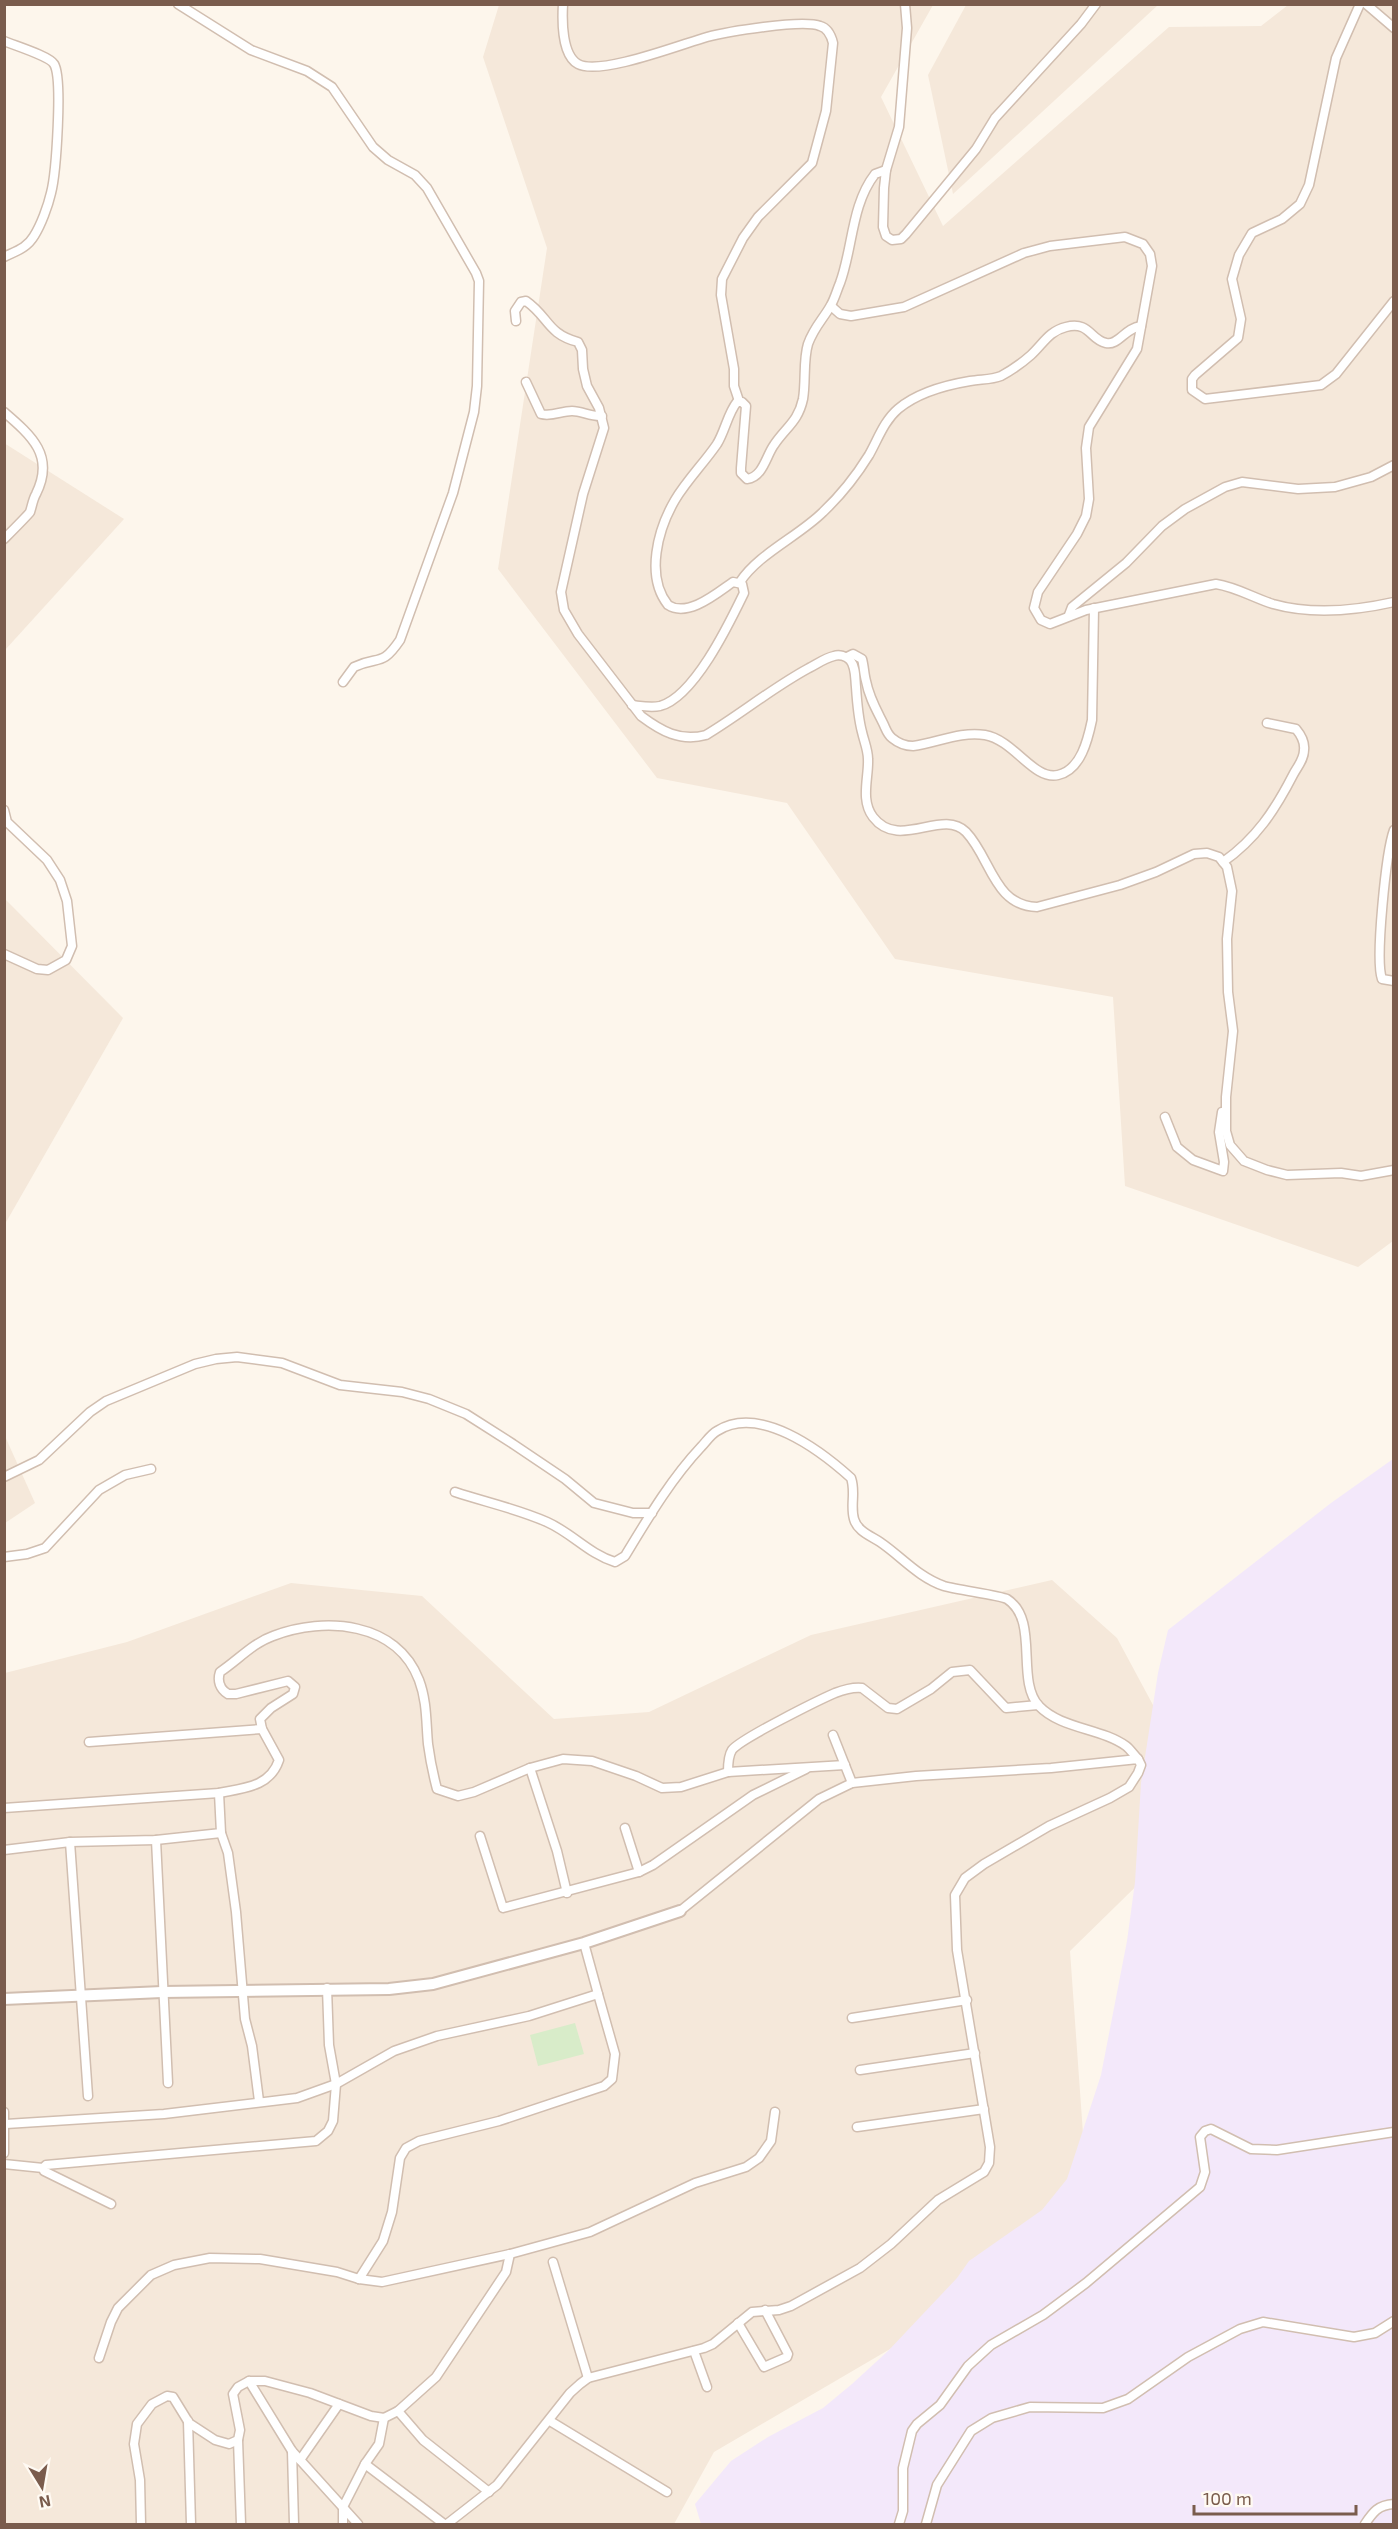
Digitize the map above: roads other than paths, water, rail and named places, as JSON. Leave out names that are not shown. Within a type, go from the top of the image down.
[{"type":"street","points":[[178,4],[251,50],[307,71],[332,87],[373,147],[388,160],[415,176],[427,188],[479,281],[476,400],[453,493],[400,640],[387,657],[377,662],[354,667],[343,682]]},
{"type":"street","points":[[563,4],[563,22],[570,55],[577,63],[587,67],[647,57],[705,38],[772,26],[816,25],[825,28],[831,34],[833,43],[826,111],[812,163],[758,216],[722,279],[721,295],[734,369],[734,386],[739,401],[746,409],[741,473],[744,477],[750,479],[763,468],[774,445],[793,424],[803,400],[807,346],[819,320],[831,306],[841,279],[864,193],[874,174],[886,170]]},
{"type":"street","points":[[905,4],[907,28],[899,127],[886,170],[883,227],[886,236],[892,240],[901,239],[976,149],[995,118],[1081,24],[1096,4]]},
{"type":"street","points":[[1360,4],[1336,58],[1309,185],[1300,204],[1282,219],[1252,233],[1239,255],[1232,279],[1241,319],[1238,338],[1195,375],[1192,379],[1192,390],[1206,399],[1321,385],[1336,374],[1394,301]]},
{"type":"street","points":[[1366,4],[1394,28]]},
{"type":"street","points":[[4,41],[27,52],[48,57],[58,71],[59,81],[57,139],[51,194],[35,236],[27,246],[4,257]]},
{"type":"street","points":[[831,306],[840,314],[851,316],[904,307],[1024,253],[1050,246],[1125,237],[1143,244],[1152,260],[1139,340],[1132,358],[1089,427],[1086,448],[1089,499],[1082,525],[1038,592],[1034,603],[1037,617],[1045,623],[1054,623],[1069,615],[1094,608],[1216,584],[1274,604],[1301,609],[1336,611],[1394,602]]},
{"type":"street","points":[[516,321],[517,306],[526,301],[562,338],[578,342],[582,350],[587,386],[602,416],[604,432],[583,494],[561,598],[564,610],[578,634],[641,716],[658,728],[678,736],[699,737],[707,734],[798,674],[832,657],[839,655],[847,657],[853,654],[862,659],[865,680],[876,713],[888,734],[898,742],[914,746],[952,736],[985,735],[1013,748],[1040,774],[1059,775],[1073,767],[1090,731],[1094,608]]},
{"type":"street","points":[[739,401],[734,404],[729,422],[716,445],[684,487],[666,518],[655,565],[665,602],[675,609],[697,604],[733,582],[740,582],[752,568],[818,517],[841,495],[869,455],[885,424],[905,404],[953,384],[993,379],[1004,374],[1024,361],[1050,334],[1063,327],[1081,327],[1106,344],[1114,342],[1132,328],[1141,326]]},
{"type":"street","points":[[526,382],[541,414],[550,416],[572,411],[591,417],[602,416]]},
{"type":"street","points":[[4,412],[27,431],[40,452],[43,481],[34,497],[29,513],[4,539]]},
{"type":"street","points":[[1069,615],[1072,607],[1126,563],[1162,526],[1185,509],[1225,487],[1242,482],[1298,489],[1335,487],[1371,477],[1394,465]]},
{"type":"street","points":[[632,705],[658,706],[680,695],[710,657],[730,620],[744,593],[744,587],[740,582]]},
{"type":"street","points":[[847,657],[854,669],[859,717],[868,759],[867,802],[873,818],[883,826],[900,830],[919,830],[943,824],[958,826],[968,834],[984,856],[1002,891],[1013,901],[1024,906],[1037,907],[1102,891],[1138,879],[1200,852],[1213,854],[1224,862],[1230,873],[1232,891],[1227,939],[1228,992],[1233,1031],[1226,1097],[1219,1132],[1224,1162],[1223,1171],[1193,1160],[1178,1147],[1165,1117]]},
{"type":"street","points":[[1224,862],[1252,838],[1266,821],[1303,756],[1304,743],[1296,729],[1267,723]]},
{"type":"street","points":[[4,810],[7,822],[46,860],[60,880],[67,901],[72,946],[66,960],[48,970],[37,969],[4,954]]},
{"type":"street","points":[[1394,830],[1386,872],[1379,957],[1382,979],[1394,981]]},
{"type":"street","points":[[1226,1097],[1227,1138],[1233,1151],[1250,1164],[1277,1173],[1307,1176],[1341,1173],[1361,1176],[1394,1170]]},
{"type":"street","points":[[4,1477],[39,1460],[90,1412],[106,1401],[195,1364],[237,1357],[282,1363],[340,1385],[402,1392],[429,1398],[466,1414],[565,1479],[594,1503],[633,1513],[652,1513]]},
{"type":"street","points":[[454,1492],[549,1522],[568,1532],[602,1558],[615,1562],[625,1556],[684,1465],[717,1431],[734,1424],[764,1423],[785,1431],[851,1478],[854,1488],[854,1520],[860,1529],[883,1544],[913,1570],[942,1585],[1006,1598],[1018,1610],[1027,1646],[1029,1686],[1038,1706]]},
{"type":"street","points":[[4,1557],[27,1554],[45,1548],[99,1490],[125,1475],[151,1469]]},
{"type":"street","points":[[4,1808],[219,1793],[265,1781],[276,1769],[279,1760],[261,1730],[259,1723],[261,1715],[293,1694],[295,1687],[288,1681],[228,1694],[220,1687],[218,1678],[220,1672],[253,1646],[273,1636],[315,1626],[346,1625],[388,1640],[408,1658],[419,1679],[425,1700],[428,1743],[437,1789],[458,1796],[474,1792],[530,1768],[563,1759],[592,1761],[636,1776],[662,1788],[681,1787],[728,1772],[845,1765]]},
{"type":"street","points":[[365,2464],[445,2524],[489,2492],[550,2421],[570,2393],[588,2378],[694,2351],[713,2344],[752,2312],[779,2310],[791,2306],[860,2268],[891,2244],[938,2200],[984,2172],[989,2163],[990,2147],[957,1950],[954,1920],[955,1896],[965,1878],[984,1864],[1049,1826],[1129,1787],[1138,1773],[1140,1765],[1138,1759],[1125,1746],[1058,1718],[1038,1706],[1006,1708],[970,1670],[952,1672],[931,1689],[897,1709],[888,1708],[862,1688],[836,1693],[808,1706],[732,1750],[728,1772]]},
{"type":"street","points":[[89,1742],[261,1730]]},
{"type":"street","points":[[833,1735],[852,1783]]},
{"type":"street","points":[[4,1999],[162,1992],[242,1992],[327,1988],[389,1989],[434,1984],[584,1943],[680,1911],[819,1799],[852,1783],[1138,1759]]},
{"type":"street","points":[[480,1836],[501,1908],[567,1893],[639,1872],[653,1865],[753,1795],[810,1767]]},
{"type":"street","points":[[530,1768],[557,1851],[567,1893]]},
{"type":"street","points":[[219,1793],[221,1833],[228,1853],[236,1912],[242,1992],[259,2102]]},
{"type":"street","points":[[625,1828],[639,1872]]},
{"type":"street","points":[[4,1850],[70,1842],[156,1840],[221,1833]]},
{"type":"street","points":[[156,1840],[168,2083]]},
{"type":"street","points":[[70,1842],[88,2096]]},
{"type":"street","points":[[358,2279],[383,2241],[392,2212],[400,2158],[406,2148],[419,2141],[499,2121],[593,2090],[604,2086],[612,2079],[615,2054],[584,1943]]},
{"type":"street","points":[[4,2164],[43,2168],[46,2165],[316,2140],[328,2132],[333,2121],[336,2084],[329,2044],[327,1988]]},
{"type":"street","points":[[6,2124],[164,2114],[297,2098],[336,2084],[394,2051],[436,2036],[529,2016],[598,1994]]},
{"type":"street","points":[[852,2018],[967,2000]]},
{"type":"street","points":[[860,2070],[975,2053]]},
{"type":"street","points":[[857,2127],[984,2109]]},
{"type":"street","points":[[4,2112],[6,2124],[4,2153]]},
{"type":"street","points":[[99,2358],[118,2308],[151,2275],[174,2265],[210,2258],[261,2259],[382,2282],[510,2254],[590,2232],[695,2183],[747,2167],[759,2158],[771,2141],[775,2112]]},
{"type":"street","points":[[899,2524],[903,2511],[903,2468],[912,2431],[917,2424],[940,2405],[968,2366],[991,2345],[1043,2315],[1086,2283],[1200,2187],[1205,2172],[1200,2137],[1205,2131],[1211,2129],[1251,2149],[1276,2150],[1394,2132]]},
{"type":"street","points":[[43,2168],[44,2171],[111,2204]]},
{"type":"street","points":[[241,2524],[238,2440],[240,2430],[233,2394],[238,2387],[249,2381],[276,2384],[371,2416],[384,2418],[398,2411],[436,2377],[506,2272],[510,2254]]},
{"type":"street","points":[[553,2262],[588,2378]]},
{"type":"street","points":[[738,2323],[764,2367],[787,2357],[788,2354],[765,2310]]},
{"type":"street","points":[[926,2524],[937,2485],[971,2431],[992,2418],[1030,2407],[1103,2408],[1128,2399],[1188,2357],[1240,2329],[1263,2322],[1354,2337],[1375,2333],[1394,2321]]},
{"type":"street","points":[[694,2351],[707,2386]]},
{"type":"street","points":[[249,2381],[292,2451],[358,2524]]},
{"type":"street","points":[[141,2524],[140,2480],[134,2445],[137,2424],[152,2404],[171,2396],[188,2421],[215,2440],[229,2444],[238,2440]]},
{"type":"street","points":[[300,2460],[339,2404]]},
{"type":"street","points":[[398,2411],[423,2440],[489,2492]]},
{"type":"street","points":[[343,2524],[343,2507],[365,2464],[379,2444],[384,2418]]},
{"type":"street","points":[[188,2421],[190,2524]]},
{"type":"street","points":[[550,2421],[667,2492]]},
{"type":"street","points":[[292,2451],[294,2524]]},
{"type":"street","points":[[1365,2524],[1374,2510],[1383,2505],[1394,2504]]}]
